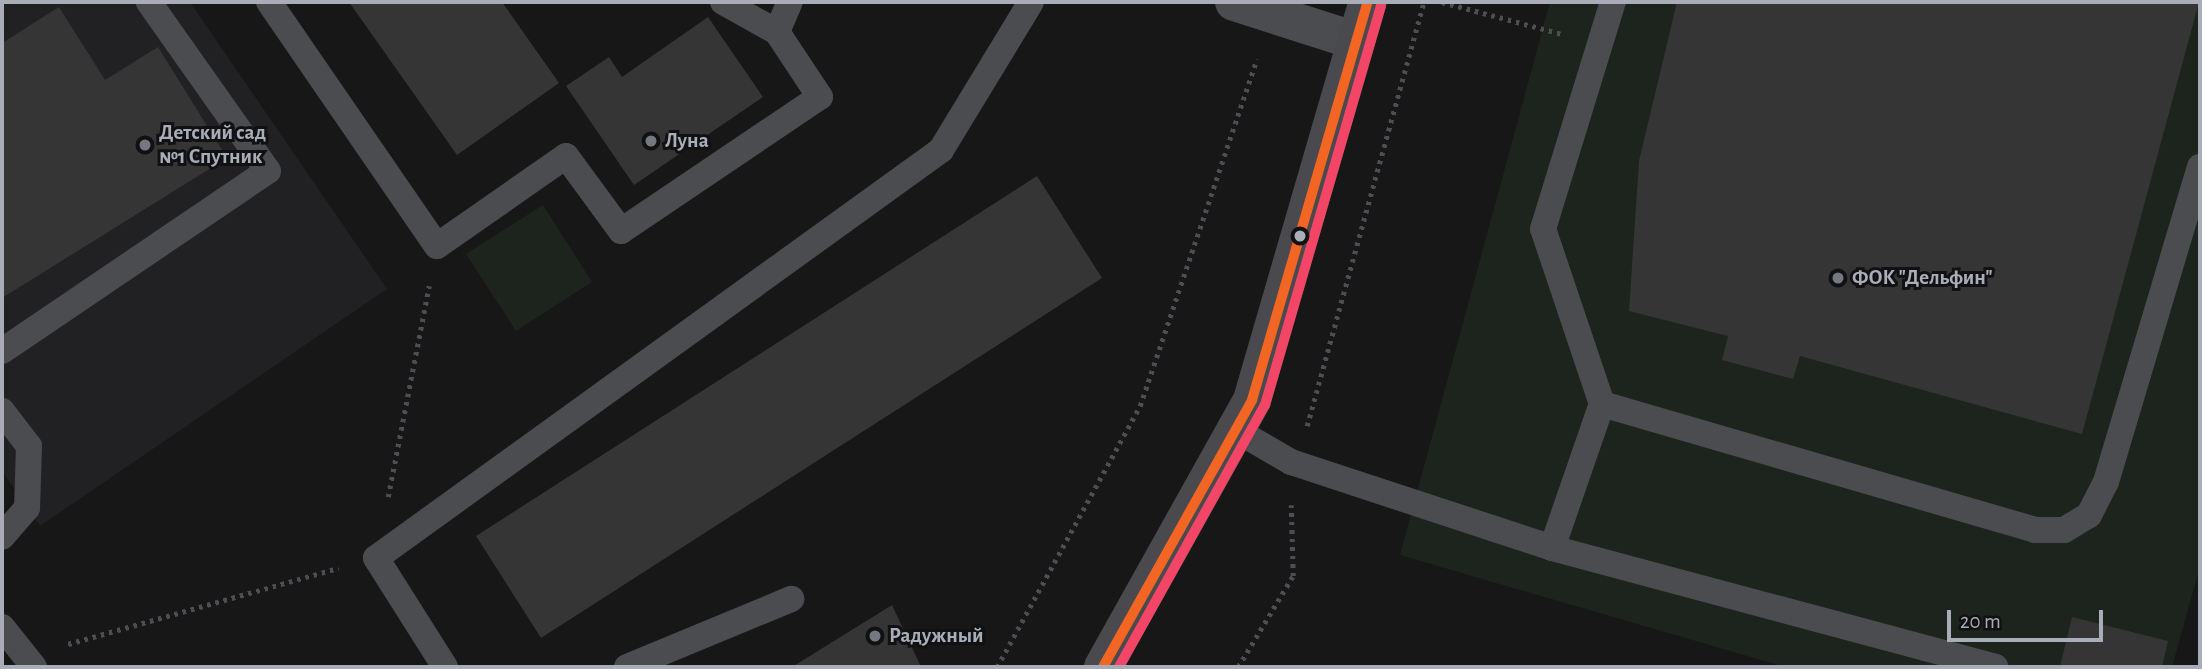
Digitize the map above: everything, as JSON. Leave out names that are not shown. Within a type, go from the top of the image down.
[{"type":"main road","points":[[1103,667],[1252,400],[1368,2]]},
{"type":"street","points":[[1234,2],[1356,41]]},
{"type":"lane","points":[[2,351],[268,171],[149,2]]},
{"type":"lane","points":[[269,2],[437,246],[566,156],[621,231],[820,97],[777,32],[723,2]]},
{"type":"lane","points":[[777,32],[790,2]]},
{"type":"lane","points":[[445,667],[376,558],[941,150],[1031,2]]},
{"type":"lane","points":[[1552,548],[1602,404],[1543,229],[1613,2]]},
{"type":"lane","points":[[1602,404],[2035,530],[2064,530],[2089,515],[2106,482],[2200,167]]},
{"type":"lane","points":[[2,411],[29,446],[27,508],[2,537]]},
{"type":"lane","points":[[1236,430],[1291,461],[1552,548],[1995,667]]},
{"type":"lane","points":[[627,667],[791,599]]},
{"type":"lane","points":[[2,626],[30,661]]},
{"type":"path","points":[[1238,667],[1293,576],[1291,461],[1313,413],[1424,2]]},
{"type":"path","points":[[1442,2],[1600,44]]},
{"type":"path","points":[[998,667],[1140,406],[1272,16]]},
{"type":"path","points":[[30,661],[376,558],[437,246]]},
{"type":"shaded area","name":"Детский сад №1 Спутник","points":[[2,2],[190,2],[387,289],[40,526],[2,471]]},
{"type":"shaded area","name":"ФОК \"Дельфин\"","points":[[1550,2],[2200,2],[2200,566],[2172,667],[1785,667],[1400,555]]},
{"type":"shaded area","points":[[543,205],[592,282],[516,331],[466,254]]},
{"type":"building","points":[[349,2],[502,2],[559,83],[457,155]]},
{"type":"building","points":[[1677,2],[2199,2],[2082,434],[1800,356],[1793,379],[1722,360],[1728,336],[1629,311],[1639,161]]},
{"type":"building","points":[[59,7],[105,80],[158,47],[227,158],[2,298],[2,43]]},
{"type":"building","name":"Луна","points":[[708,17],[763,97],[634,185],[566,86],[609,57],[622,77]]},
{"type":"building","points":[[1037,176],[1102,278],[541,638],[476,536]]},
{"type":"building","name":"Радужный","points":[[892,605],[921,667],[792,667]]},
{"type":"building","points":[[2072,617],[2168,641],[2162,667],[2060,667]]},
{"type":"transit line","points":[[1103,667],[1252,400],[1368,2]]},
{"type":"transit line","points":[[1119,667],[1265,405],[1381,6]]},
{"type":"place","name":"Луна","points":[[651,141]]},
{"type":"place","name":"Детский сад №1 Спутник","points":[[145,145]]},
{"type":"place","name":"ФОК \"Дельфин\"","points":[[1838,278]]},
{"type":"place","name":"Радужный","points":[[875,636]]}]
